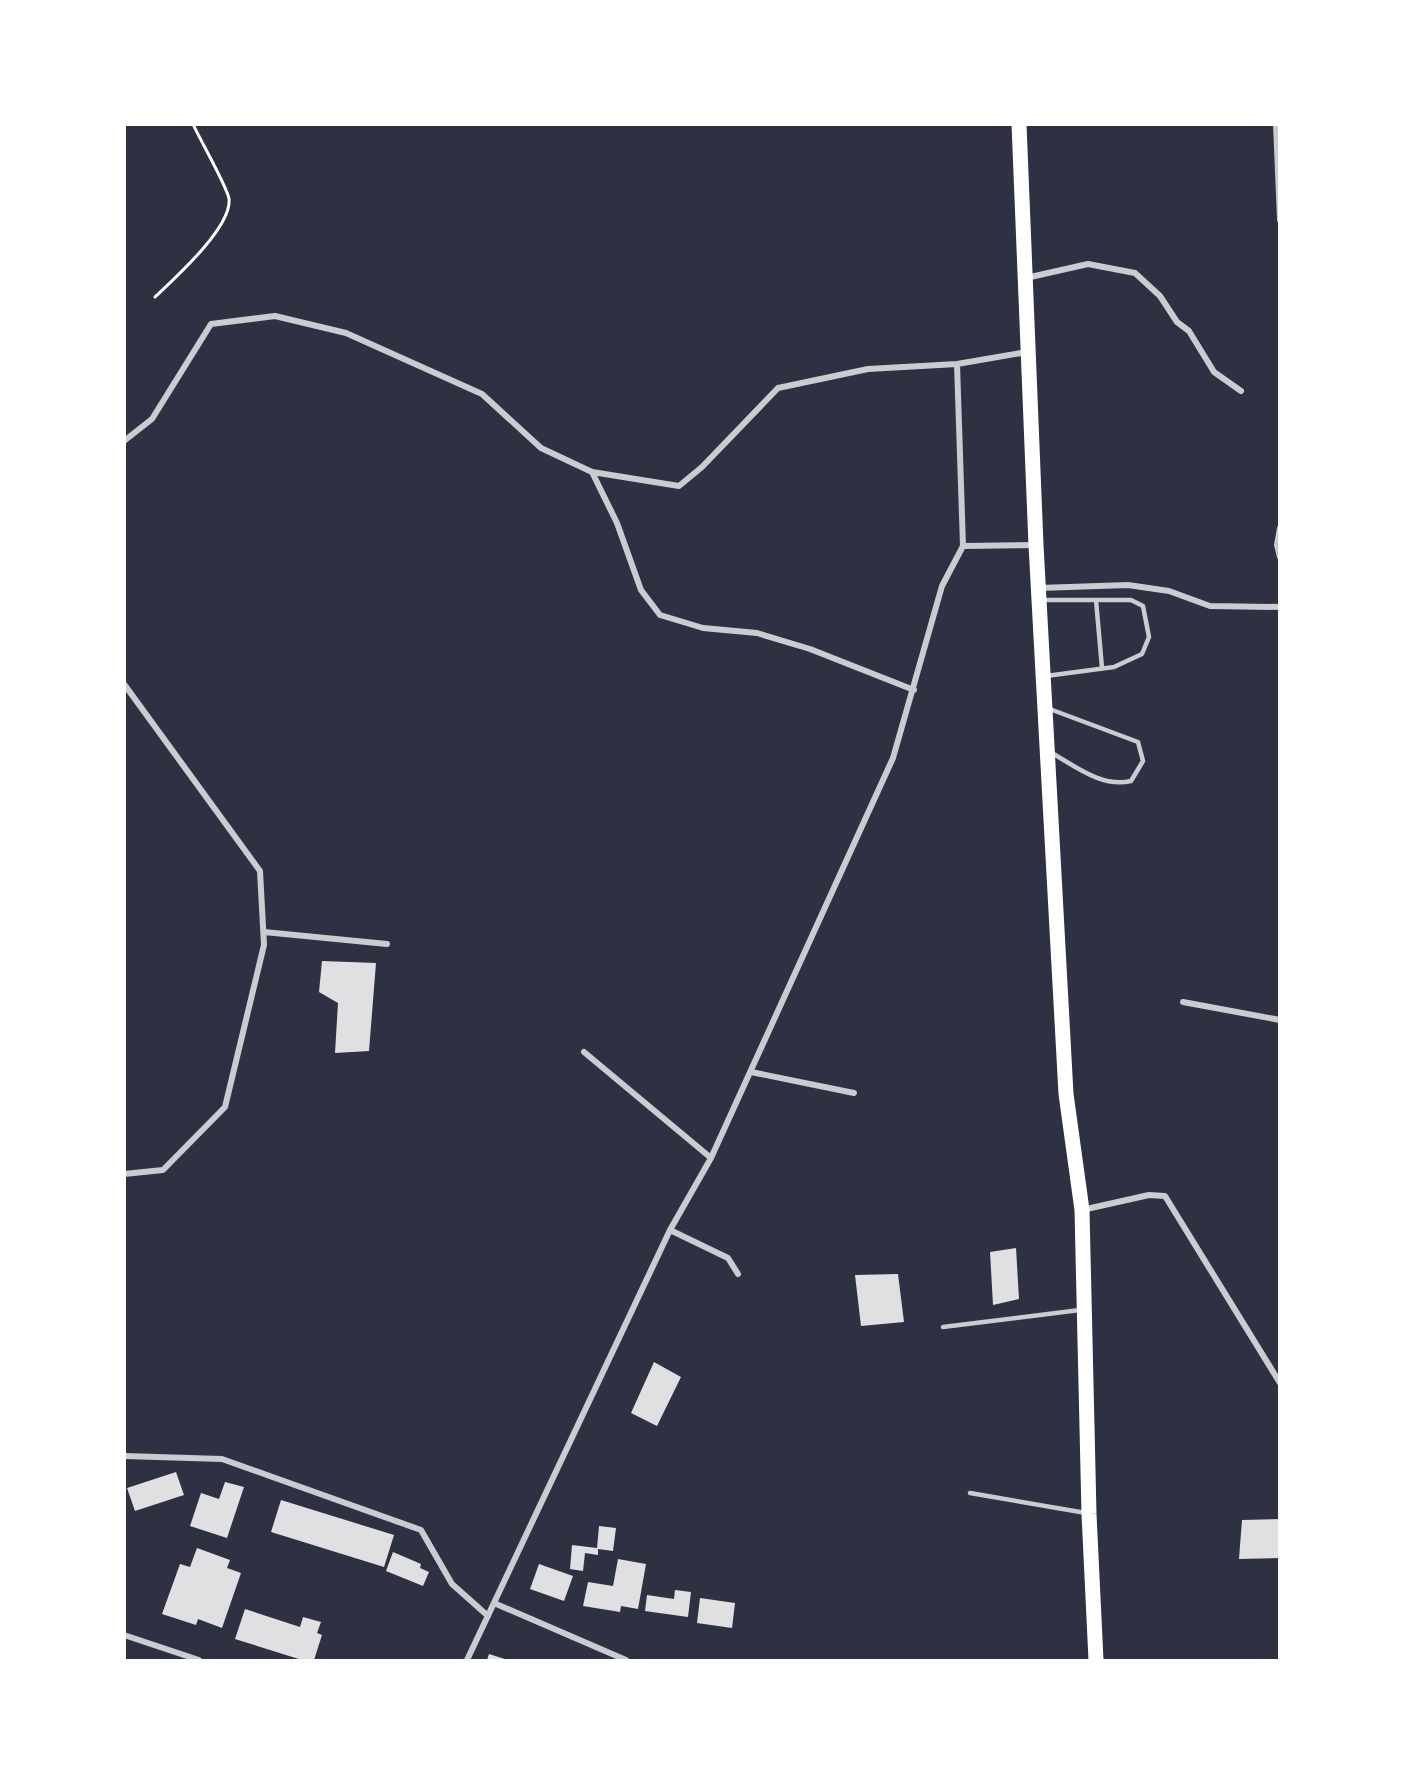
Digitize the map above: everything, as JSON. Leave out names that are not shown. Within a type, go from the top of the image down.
[{"type":"main road","points":[[1019,124],[1036,545],[1066,1094],[1082,1210],[1089,1514],[1096,1660]]},
{"type":"street","points":[[1276,124],[1280,220]]},
{"type":"street","points":[[1026,278],[1088,264],[1135,273],[1160,296],[1177,322],[1189,331],[1214,372],[1241,391]]},
{"type":"street","points":[[124,441],[152,419],[211,324],[275,316],[346,333],[482,394],[541,448],[592,472],[679,486],[702,467],[777,388],[868,369],[957,364],[1030,352]]},
{"type":"street","points":[[467,1660],[670,1230],[711,1158],[893,758],[942,586],[963,546],[957,364]]},
{"type":"street","points":[[592,472],[617,523],[641,590],[660,615],[702,628],[757,633],[810,650],[914,690]]},
{"type":"street","points":[[1280,528],[1277,545],[1280,557]]},
{"type":"street","points":[[963,546],[1036,545]]},
{"type":"street","points":[[1039,594],[1128,585],[1169,591],[1210,606],[1280,606]]},
{"type":"street","points":[[124,684],[260,871],[264,932],[264,945],[225,1107],[163,1170],[124,1174]]},
{"type":"street","points":[[264,932],[387,944]]},
{"type":"street","points":[[1183,1002],[1280,1020]]},
{"type":"street","points":[[585,1052],[711,1158]]},
{"type":"street","points":[[751,1072],[854,1093]]},
{"type":"street","points":[[1082,1210],[1149,1195],[1165,1196],[1280,1383]]},
{"type":"street","points":[[670,1230],[728,1258],[738,1274]]},
{"type":"street","points":[[124,1456],[222,1459],[421,1530],[452,1584],[488,1616]]},
{"type":"street","points":[[494,1603],[626,1660]]},
{"type":"street","points":[[124,1635],[199,1660]]},
{"type":"lane","points":[[1039,594],[1096,600],[1131,600],[1143,606],[1149,637],[1142,654],[1114,667],[1044,676]]},
{"type":"lane","points":[[1096,600],[1102,668]]},
{"type":"lane","points":[[1046,708],[1138,742],[1143,761],[1131,781],[1118,784],[1104,781],[1048,751]]},
{"type":"lane","points":[[943,1327],[1084,1310]]},
{"type":"lane","points":[[970,1493],[1089,1514]]},
{"type":"path","points":[[155,297],[182,271],[226,218],[230,199],[193,124]]},
{"type":"building","points":[[322,961],[376,963],[369,1051],[335,1053],[338,1003],[319,992]]},
{"type":"building","points":[[1016,1248],[1019,1299],[993,1305],[990,1252]]},
{"type":"building","points":[[898,1274],[904,1322],[861,1326],[855,1275]]},
{"type":"building","points":[[654,1362],[681,1377],[657,1426],[631,1413]]},
{"type":"building","points":[[176,1472],[184,1495],[135,1511],[127,1488]]},
{"type":"building","points":[[225,1482],[244,1487],[227,1538],[190,1526],[201,1493],[219,1499]]},
{"type":"building","points":[[281,1500],[394,1535],[384,1567],[271,1532]]},
{"type":"building","points":[[1280,1519],[1280,1558],[1239,1559],[1242,1520]]},
{"type":"building","points":[[599,1526],[616,1528],[613,1551],[598,1549],[598,1555],[585,1553],[583,1571],[570,1569],[572,1545],[597,1548]]},
{"type":"building","points":[[197,1548],[230,1560],[227,1568],[241,1573],[222,1628],[198,1619],[196,1625],[162,1614],[180,1564],[190,1567]]},
{"type":"building","points":[[393,1552],[421,1564],[420,1568],[429,1572],[423,1586],[386,1571]]},
{"type":"building","points":[[618,1559],[646,1564],[638,1609],[621,1606],[620,1612],[583,1606],[588,1582],[613,1586]]},
{"type":"building","points":[[539,1564],[573,1576],[564,1601],[530,1589]]},
{"type":"building","points":[[675,1590],[691,1592],[688,1617],[645,1611],[647,1595],[674,1599]]},
{"type":"building","points":[[700,1598],[735,1603],[732,1628],[697,1623]]},
{"type":"building","points":[[245,1609],[300,1627],[303,1617],[321,1622],[317,1633],[322,1635],[314,1660],[302,1660],[235,1639]]},
{"type":"building","points":[[489,1654],[508,1660],[487,1660]]}]
